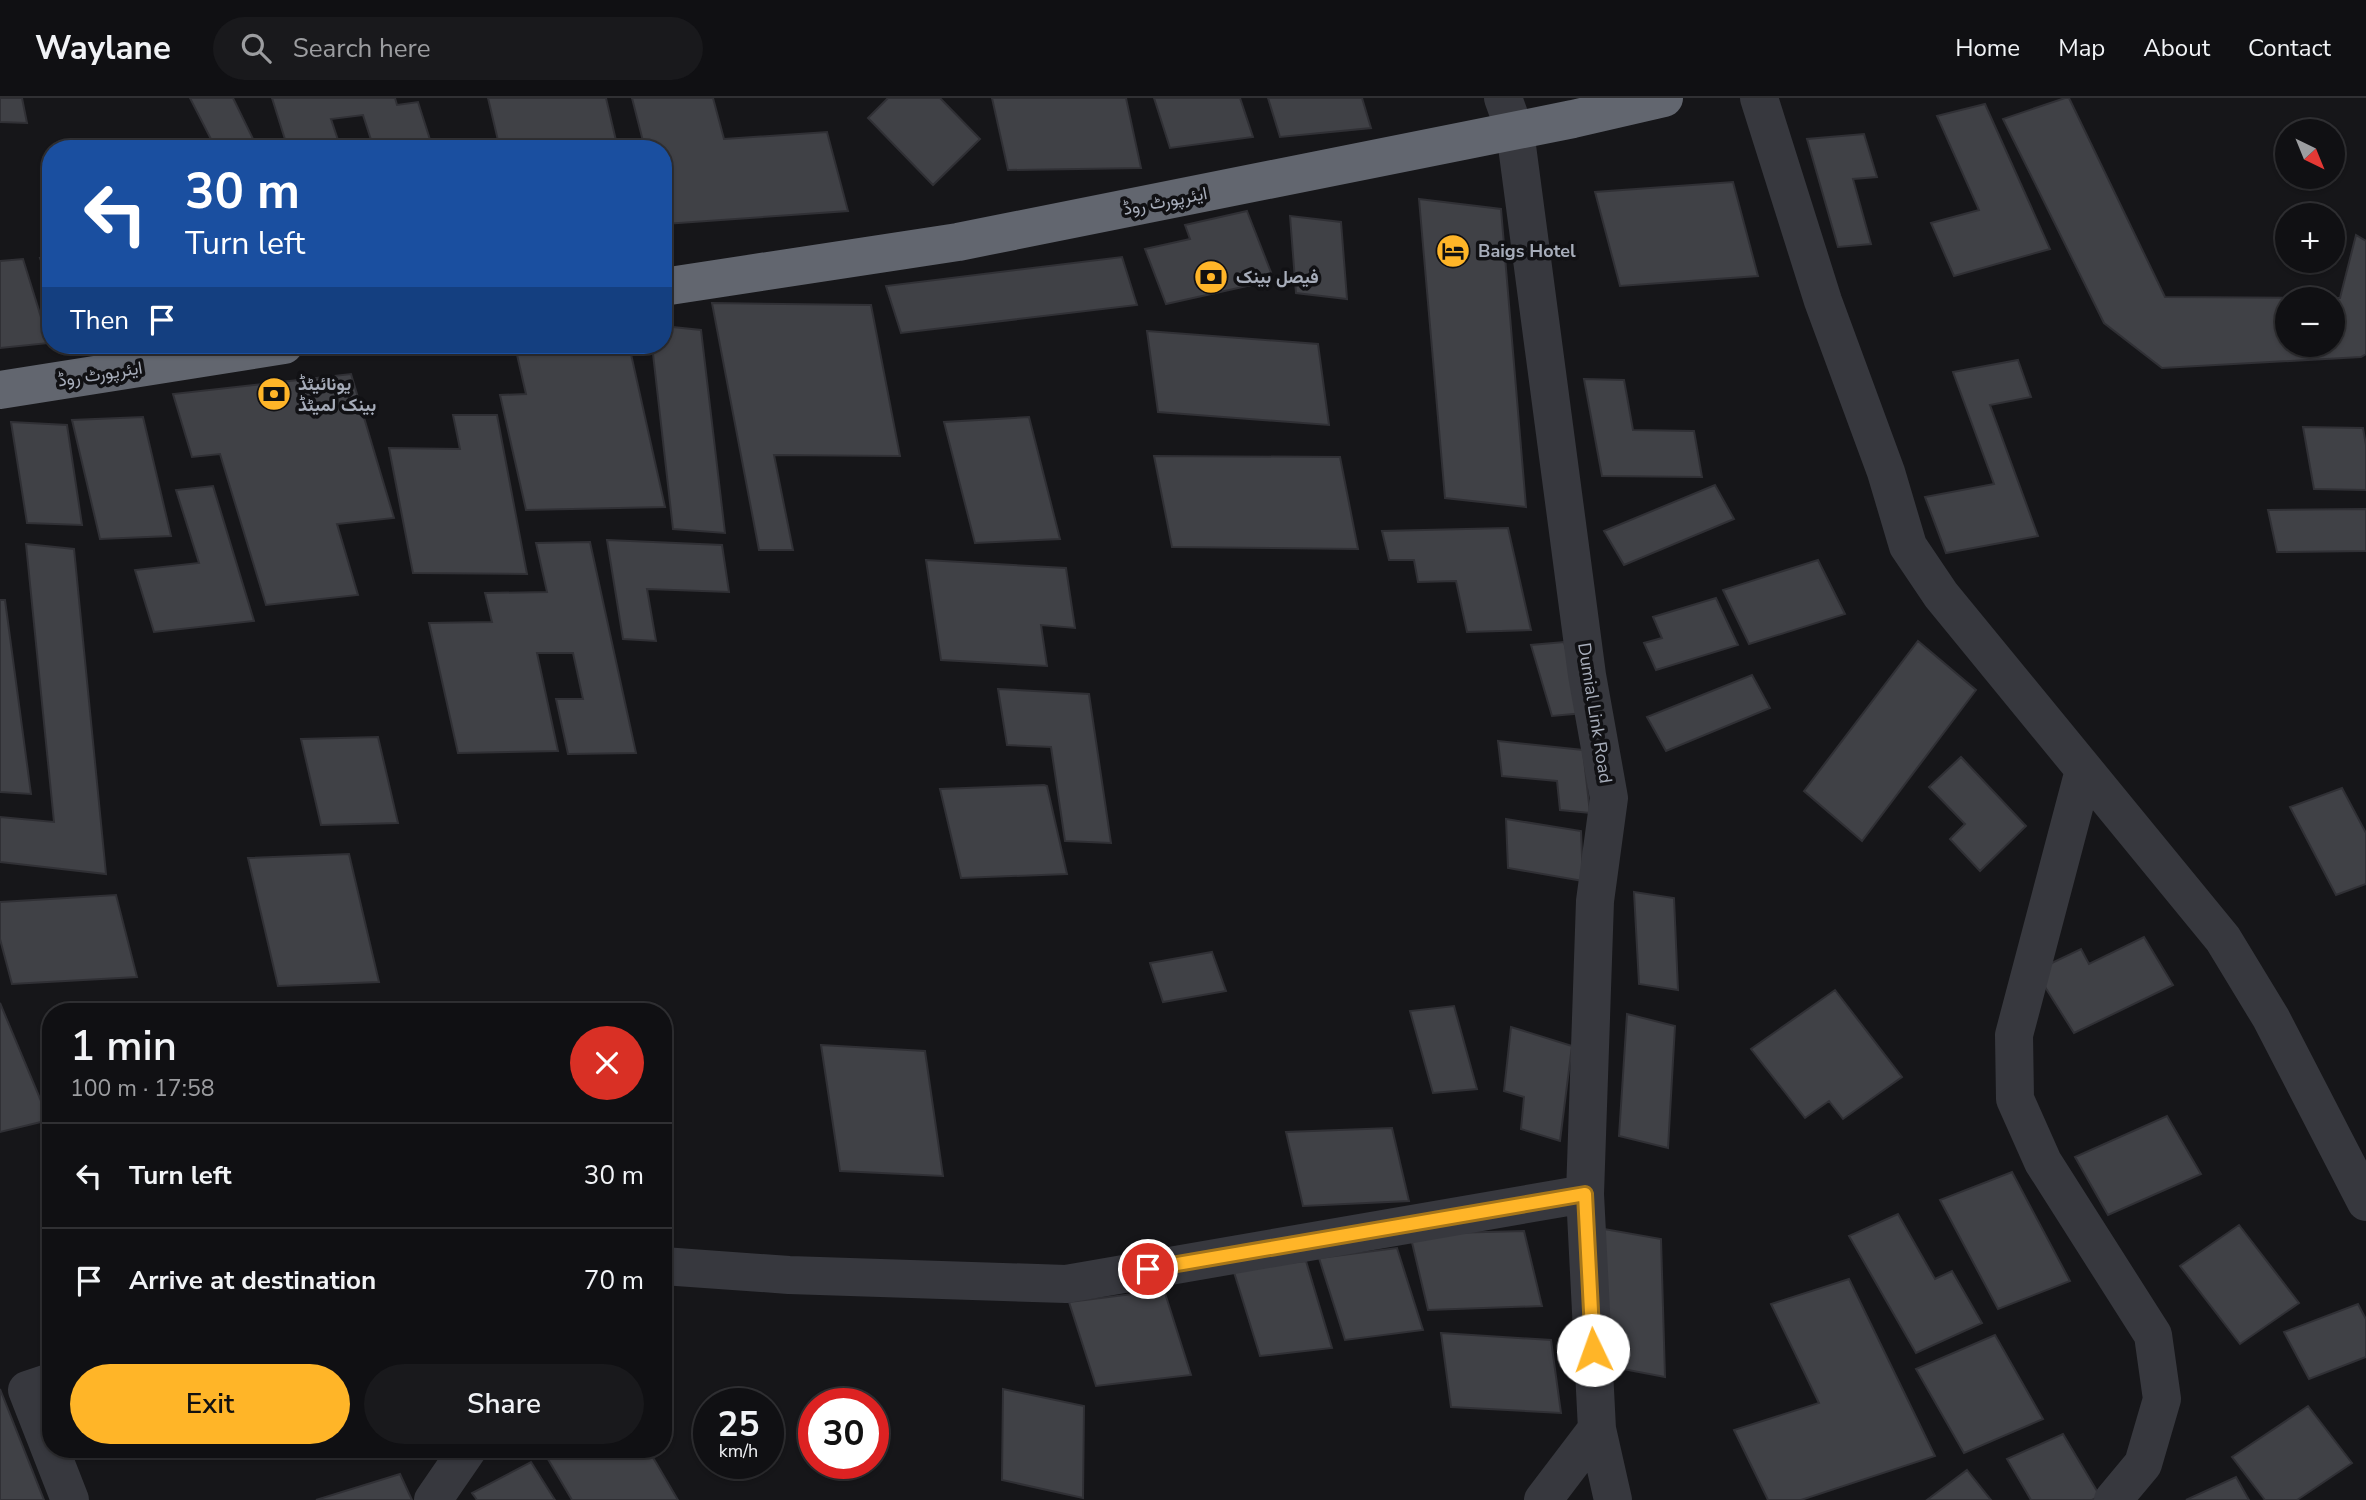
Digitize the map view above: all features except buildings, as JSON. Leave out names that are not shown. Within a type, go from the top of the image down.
[{"type":"highway","name":"ایئرپورٹ روڈ","points":[[672,286],[958,242],[1509,114],[1664,98]]},
{"type":"highway","name":"ایئرپورٹ روڈ","points":[[0,390],[227,354]]},
{"type":"street","points":[[1759,98],[1823,300],[1886,472],[1909,546],[1941,595],[2222,939],[2271,1018],[2366,1202]]},
{"type":"street","name":"Dumial Link Road","points":[[1509,114],[1587,675],[1608,799],[1595,901],[1585,1194],[1597,1429],[1613,1500]]},
{"type":"street","points":[[2084,770],[2014,1035],[2015,1099],[2043,1162],[2152,1335],[2162,1399],[2143,1464],[2113,1500]]},
{"type":"street","points":[[672,1267],[789,1275],[1066,1284],[1585,1194]]},
{"type":"street","points":[[42,1385],[27,1390],[42,1428]]},
{"type":"street","points":[[1543,1500],[1597,1429]]},
{"type":"street","points":[[54,1458],[70,1500]]},
{"type":"street","points":[[433,1500],[462,1458]]},
{"type":"place","name":"Baigs Hotel","points":[[1453,251]]},
{"type":"place","name":"فیصل بینک","points":[[1211,277]]},
{"type":"place","name":"یونائیٹڈ بینک لمیٹڈ","points":[[274,394]]},
{"type":"route","points":[[1148,1269],[1585,1194],[1593,1350]]}]
